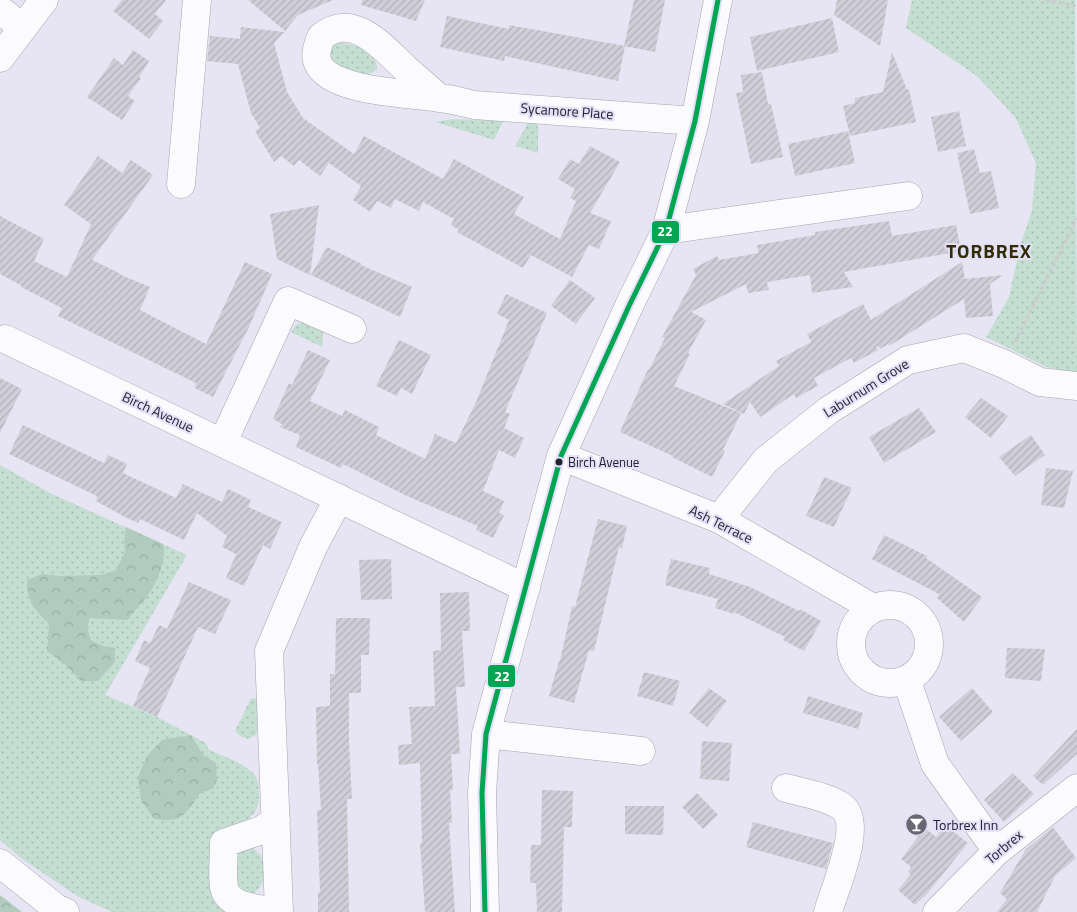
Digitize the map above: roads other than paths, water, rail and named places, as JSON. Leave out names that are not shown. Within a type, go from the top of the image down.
[{"type":"street","points":[[0,58],[44,0]]},
{"type":"street","points":[[181,184],[196,0]]},
{"type":"street","points":[[485,912],[482,793],[486,734],[561,456],[666,230],[695,121],[718,0]]},
{"type":"street","points":[[0,10],[23,28]]},
{"type":"street","name":"Sycamore Place","points":[[439,98],[474,105],[695,121]]},
{"type":"street","points":[[666,230],[908,196]]},
{"type":"street","points":[[222,442],[288,301],[352,329]]},
{"type":"street","name":"Birch Avenue","points":[[5,339],[526,588]]},
{"type":"street","name":"Laburnum Grove","points":[[719,519],[766,460],[829,410],[908,360],[964,348],[1004,364],[1040,382],[1077,386]]},
{"type":"street","name":"Ash Terrace","points":[[561,456],[719,519],[874,608]]},
{"type":"street","points":[[276,819],[262,830],[224,843],[224,889],[233,900],[254,909],[279,912],[276,819],[269,651],[313,547],[339,498]]},
{"type":"street","points":[[884,605],[896,605],[916,614],[924,623],[930,644],[928,655],[924,665],[917,674],[907,680],[895,684],[871,679],[861,672],[854,661],[851,650],[851,637],[855,625],[863,615],[874,608],[884,605]]},
{"type":"street","points":[[907,680],[935,764],[997,852]]},
{"type":"street","points":[[486,734],[641,751]]},
{"type":"street","points":[[786,788],[829,800],[842,807],[849,816],[848,850],[828,912]]},
{"type":"street","name":"Torbrex","points":[[937,912],[997,852],[1077,788]]},
{"type":"street","points":[[0,863],[56,908],[65,912]]},
{"type":"place","name":"Birch Avenue","points":[[559,462]]},
{"type":"place","name":"Torbrex Inn","points":[[917,825]]},
{"type":"district","name":"TORBREX","points":[[989,251]]}]
